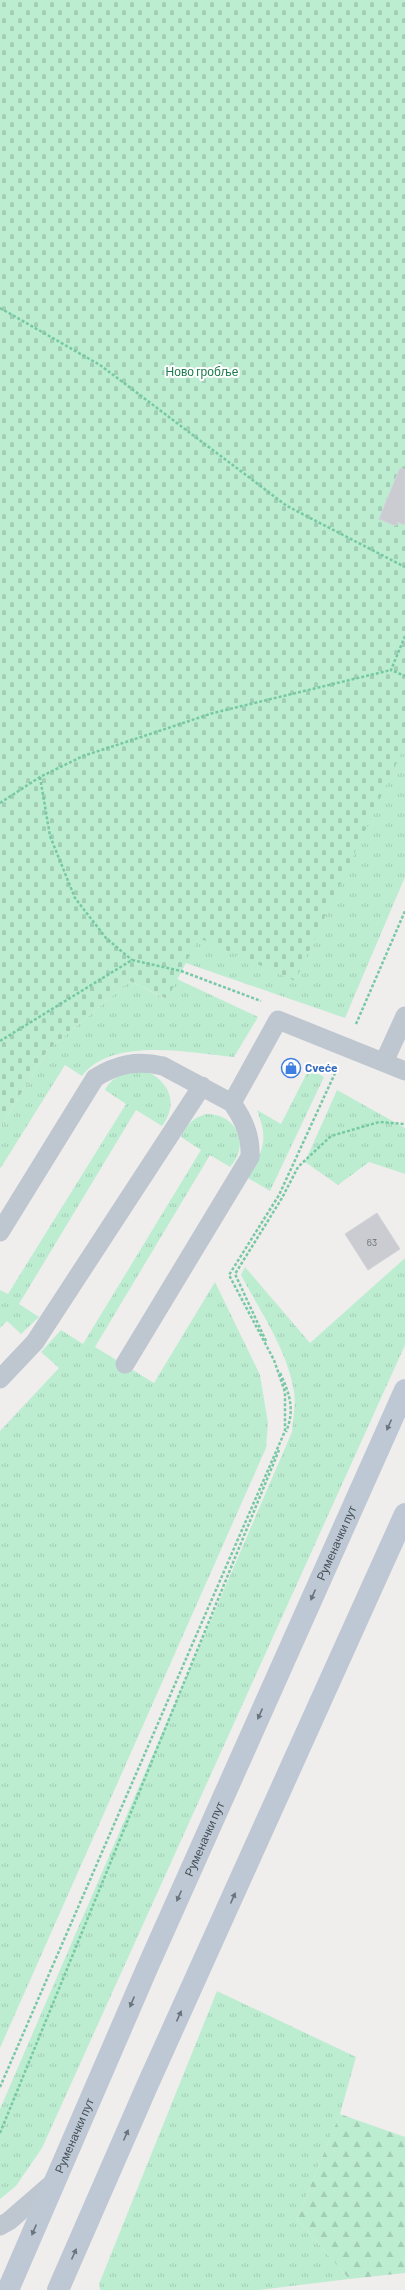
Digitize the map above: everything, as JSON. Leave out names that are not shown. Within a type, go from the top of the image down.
[{"type":"main road","name":"Руменачки пут","points":[[8,2290],[148,1966],[405,1390]]},
{"type":"main road","points":[[58,2290],[151,2079],[405,1514]]},
{"type":"lane","points":[[384,1062],[405,1016]]},
{"type":"lane","points":[[232,1104],[278,1020],[405,1070]]},
{"type":"lane","points":[[0,1232],[95,1078],[116,1066],[133,1063],[151,1063],[174,1070],[232,1104],[244,1123],[250,1145],[250,1157],[125,1364]]},
{"type":"lane","points":[[0,1379],[35,1342],[202,1086]]},
{"type":"lane","points":[[0,2226],[9,2221],[55,2181]]},
{"type":"path","points":[[0,308],[100,365],[287,506],[405,567]]},
{"type":"path","points":[[391,670],[405,636]]},
{"type":"path","points":[[0,803],[40,777],[83,756],[213,713],[391,670],[405,676]]},
{"type":"path","points":[[40,777],[50,836],[75,898],[106,938],[132,960],[181,971],[263,1002]]},
{"type":"path","points":[[0,2087],[285,1431],[285,1392],[274,1360],[229,1275],[279,1195],[346,1047],[405,910]]},
{"type":"path","points":[[0,1041],[132,960]]},
{"type":"path","points":[[0,2133],[290,1422],[290,1395],[235,1274],[282,1198],[298,1167],[331,1136],[379,1122],[405,1124]]},
{"type":"green space","name":"Ново гробље","points":[[0,0],[405,0],[405,745],[295,981],[199,938],[167,999],[130,981],[47,1051],[0,1128]]},
{"type":"green space","points":[[405,688],[405,877],[345,1018],[151,951]]},
{"type":"green space","points":[[177,979],[258,1017],[234,1057],[175,1051],[132,1051],[112,1056],[95,1064],[82,1076],[65,1065],[0,1169],[0,1128],[47,1051],[130,981],[166,999]]},
{"type":"green space","points":[[309,1069],[324,1077],[270,1191],[248,1178],[263,1145],[263,1130],[257,1110],[281,1124]]},
{"type":"green space","points":[[144,1070],[159,1080],[169,1093],[171,1100],[170,1109],[162,1126],[136,1110],[19,1304],[39,1317],[21,1334],[7,1321],[0,1328],[0,1290],[8,1294],[126,1104],[105,1090],[112,1081],[117,1078]]},
{"type":"green space","points":[[337,1090],[405,1128],[405,1174],[369,1162],[338,1185],[305,1162]]},
{"type":"green space","points":[[206,1114],[217,1115],[225,1119],[237,1132],[240,1140],[236,1158],[230,1167],[210,1155],[95,1347],[154,1383],[215,1282],[260,1375],[268,1423],[266,1448],[0,2048],[0,1431],[59,1368],[41,1352],[61,1330],[83,1344],[201,1150],[181,1137],[190,1122]]},
{"type":"green space","points":[[405,1258],[405,1345],[42,2148],[16,2186],[0,2199],[0,2109],[292,1432],[295,1397],[286,1361],[280,1346],[241,1275],[245,1267],[310,1343]]},
{"type":"green space","points":[[217,1991],[356,2057],[340,2114],[297,2219],[349,2279],[259,2290],[100,2290],[99,2284]]},
{"type":"green space","points":[[340,2114],[405,2137],[405,2273],[349,2279],[297,2219]]},
{"type":"building","points":[[400,468],[405,470],[405,525],[398,522],[396,526],[379,519]]},
{"type":"building","points":[[377,1213],[400,1249],[368,1270],[345,1234]]},
{"type":"place","name":"Cveće","points":[[291,1068]]}]
